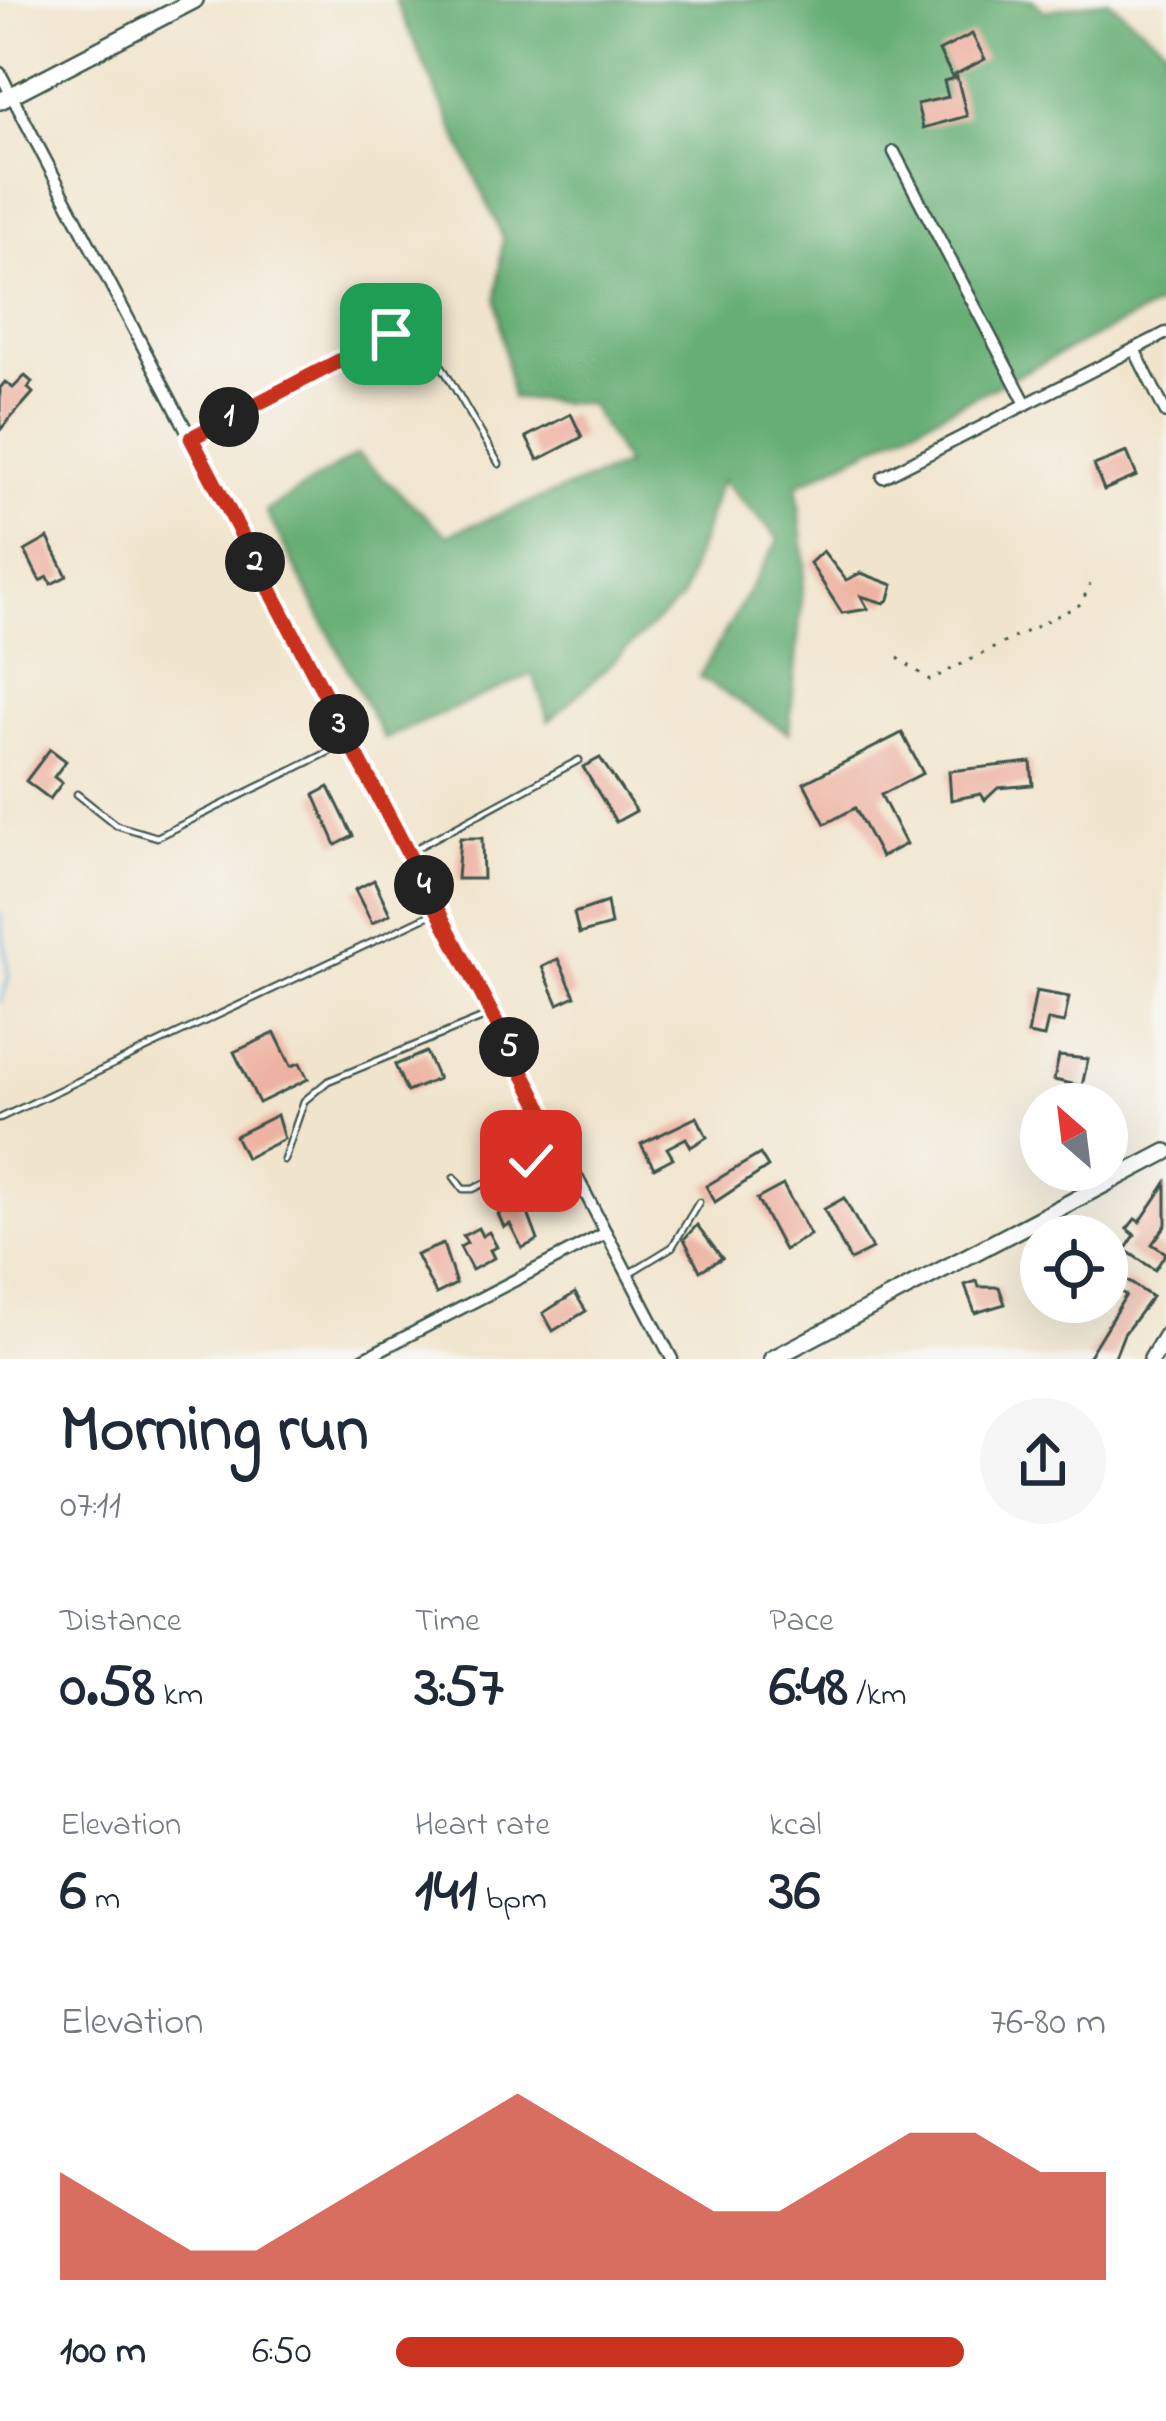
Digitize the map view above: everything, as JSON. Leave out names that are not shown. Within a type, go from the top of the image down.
[{"type":"main road","points":[[6,98],[195,0]]},
{"type":"main road","points":[[772,1359],[1166,1152]]},
{"type":"main road","points":[[1151,1359],[1166,1336]]},
{"type":"street","points":[[0,73],[6,98],[191,438],[672,1359]]},
{"type":"street","points":[[894,152],[1026,404]]},
{"type":"street","points":[[883,477],[1166,333]]},
{"type":"street","points":[[1133,349],[1166,413]]},
{"type":"street","points":[[363,1359],[606,1233]]},
{"type":"lane","points":[[191,438],[370,341],[409,330],[429,344],[499,464]]},
{"type":"lane","points":[[77,794],[116,825],[157,837],[349,742]]},
{"type":"lane","points":[[407,853],[579,760]]},
{"type":"lane","points":[[0,1118],[438,911]]},
{"type":"lane","points":[[284,1160],[304,1101],[328,1081],[492,1014]]},
{"type":"lane","points":[[454,1178],[463,1189],[473,1189],[531,1161],[564,1152]]},
{"type":"lane","points":[[628,1274],[672,1246],[699,1202]]},
{"type":"path","points":[[898,658],[930,680],[1081,604],[1090,584]]},
{"type":"green space","points":[[395,0],[1033,0],[1044,11],[1108,0],[1166,47],[1166,301],[797,485],[805,565],[789,733],[699,677],[779,539],[721,480],[682,598],[549,721],[533,674],[384,739],[266,511],[357,454],[447,535],[626,465],[589,404],[512,398],[496,299],[503,238]]},
{"type":"building","points":[[972,34],[985,59],[952,76],[939,51]]},
{"type":"building","points":[[957,77],[967,116],[923,128],[917,104],[948,97],[944,81]]},
{"type":"building","points":[[25,376],[32,382],[28,388],[33,393],[0,430],[0,388],[5,382],[13,388]]},
{"type":"building","points":[[571,414],[582,437],[538,460],[526,437]]},
{"type":"building","points":[[1127,452],[1137,476],[1104,490],[1094,465]]},
{"type":"building","points":[[48,538],[67,576],[51,584],[48,577],[40,581],[25,551]]},
{"type":"building","points":[[823,551],[846,580],[861,573],[893,585],[889,599],[884,603],[861,596],[868,609],[842,613],[810,563]]},
{"type":"building","points":[[902,733],[923,773],[881,795],[906,844],[881,857],[855,808],[825,824],[804,783]]},
{"type":"building","points":[[50,749],[66,761],[54,777],[62,783],[50,799],[26,781]]},
{"type":"building","points":[[600,758],[636,811],[616,822],[583,767]]},
{"type":"building","points":[[1031,762],[1033,785],[998,788],[985,800],[981,794],[951,800],[949,771]]},
{"type":"building","points":[[329,787],[353,836],[336,845],[314,795]]},
{"type":"building","points":[[460,838],[482,838],[483,879],[457,879]]},
{"type":"building","points":[[374,880],[390,914],[372,923],[355,890]]},
{"type":"building","points":[[607,902],[611,925],[579,934],[574,913]]},
{"type":"building","points":[[558,959],[575,996],[558,1004],[542,967]]},
{"type":"building","points":[[1036,991],[1069,997],[1064,1023],[1048,1020],[1044,1037],[1028,1034]]},
{"type":"building","points":[[275,1033],[291,1066],[300,1063],[308,1079],[259,1103],[234,1052]]},
{"type":"building","points":[[426,1052],[438,1079],[407,1092],[395,1065]]},
{"type":"building","points":[[1059,1056],[1088,1059],[1083,1083],[1054,1080]]},
{"type":"building","points":[[277,1115],[284,1139],[246,1158],[235,1136]]},
{"type":"building","points":[[697,1117],[707,1137],[691,1147],[686,1138],[667,1148],[673,1158],[654,1168],[641,1144]]},
{"type":"building","points":[[760,1154],[768,1167],[715,1202],[706,1186]]},
{"type":"building","points":[[1166,1183],[1166,1225],[1152,1244],[1166,1253],[1155,1270],[1128,1252],[1135,1235],[1128,1228],[1135,1219],[1140,1222]]},
{"type":"building","points":[[783,1185],[810,1235],[784,1250],[757,1199]]},
{"type":"building","points":[[521,1195],[538,1240],[522,1248],[510,1224],[504,1227],[498,1214],[503,1211],[500,1205]]},
{"type":"building","points":[[844,1198],[872,1249],[850,1260],[824,1209]]},
{"type":"building","points":[[697,1225],[722,1258],[700,1271],[684,1239]]},
{"type":"building","points":[[478,1228],[482,1236],[489,1232],[497,1247],[490,1250],[494,1258],[472,1270],[460,1247],[467,1243],[463,1236]]},
{"type":"building","points":[[443,1244],[456,1284],[436,1294],[416,1255]]},
{"type":"building","points":[[977,1281],[979,1287],[999,1287],[1005,1304],[975,1313],[965,1285]]},
{"type":"building","points":[[1128,1281],[1152,1297],[1124,1334],[1114,1359],[1087,1359],[1109,1323],[1128,1323]]},
{"type":"building","points":[[575,1293],[586,1311],[553,1331],[543,1313]]},
{"type":"waterway","points":[[0,912],[9,978],[0,1002]]},
{"type":"route","points":[[391,334],[191,438],[564,1152],[531,1161]]}]
